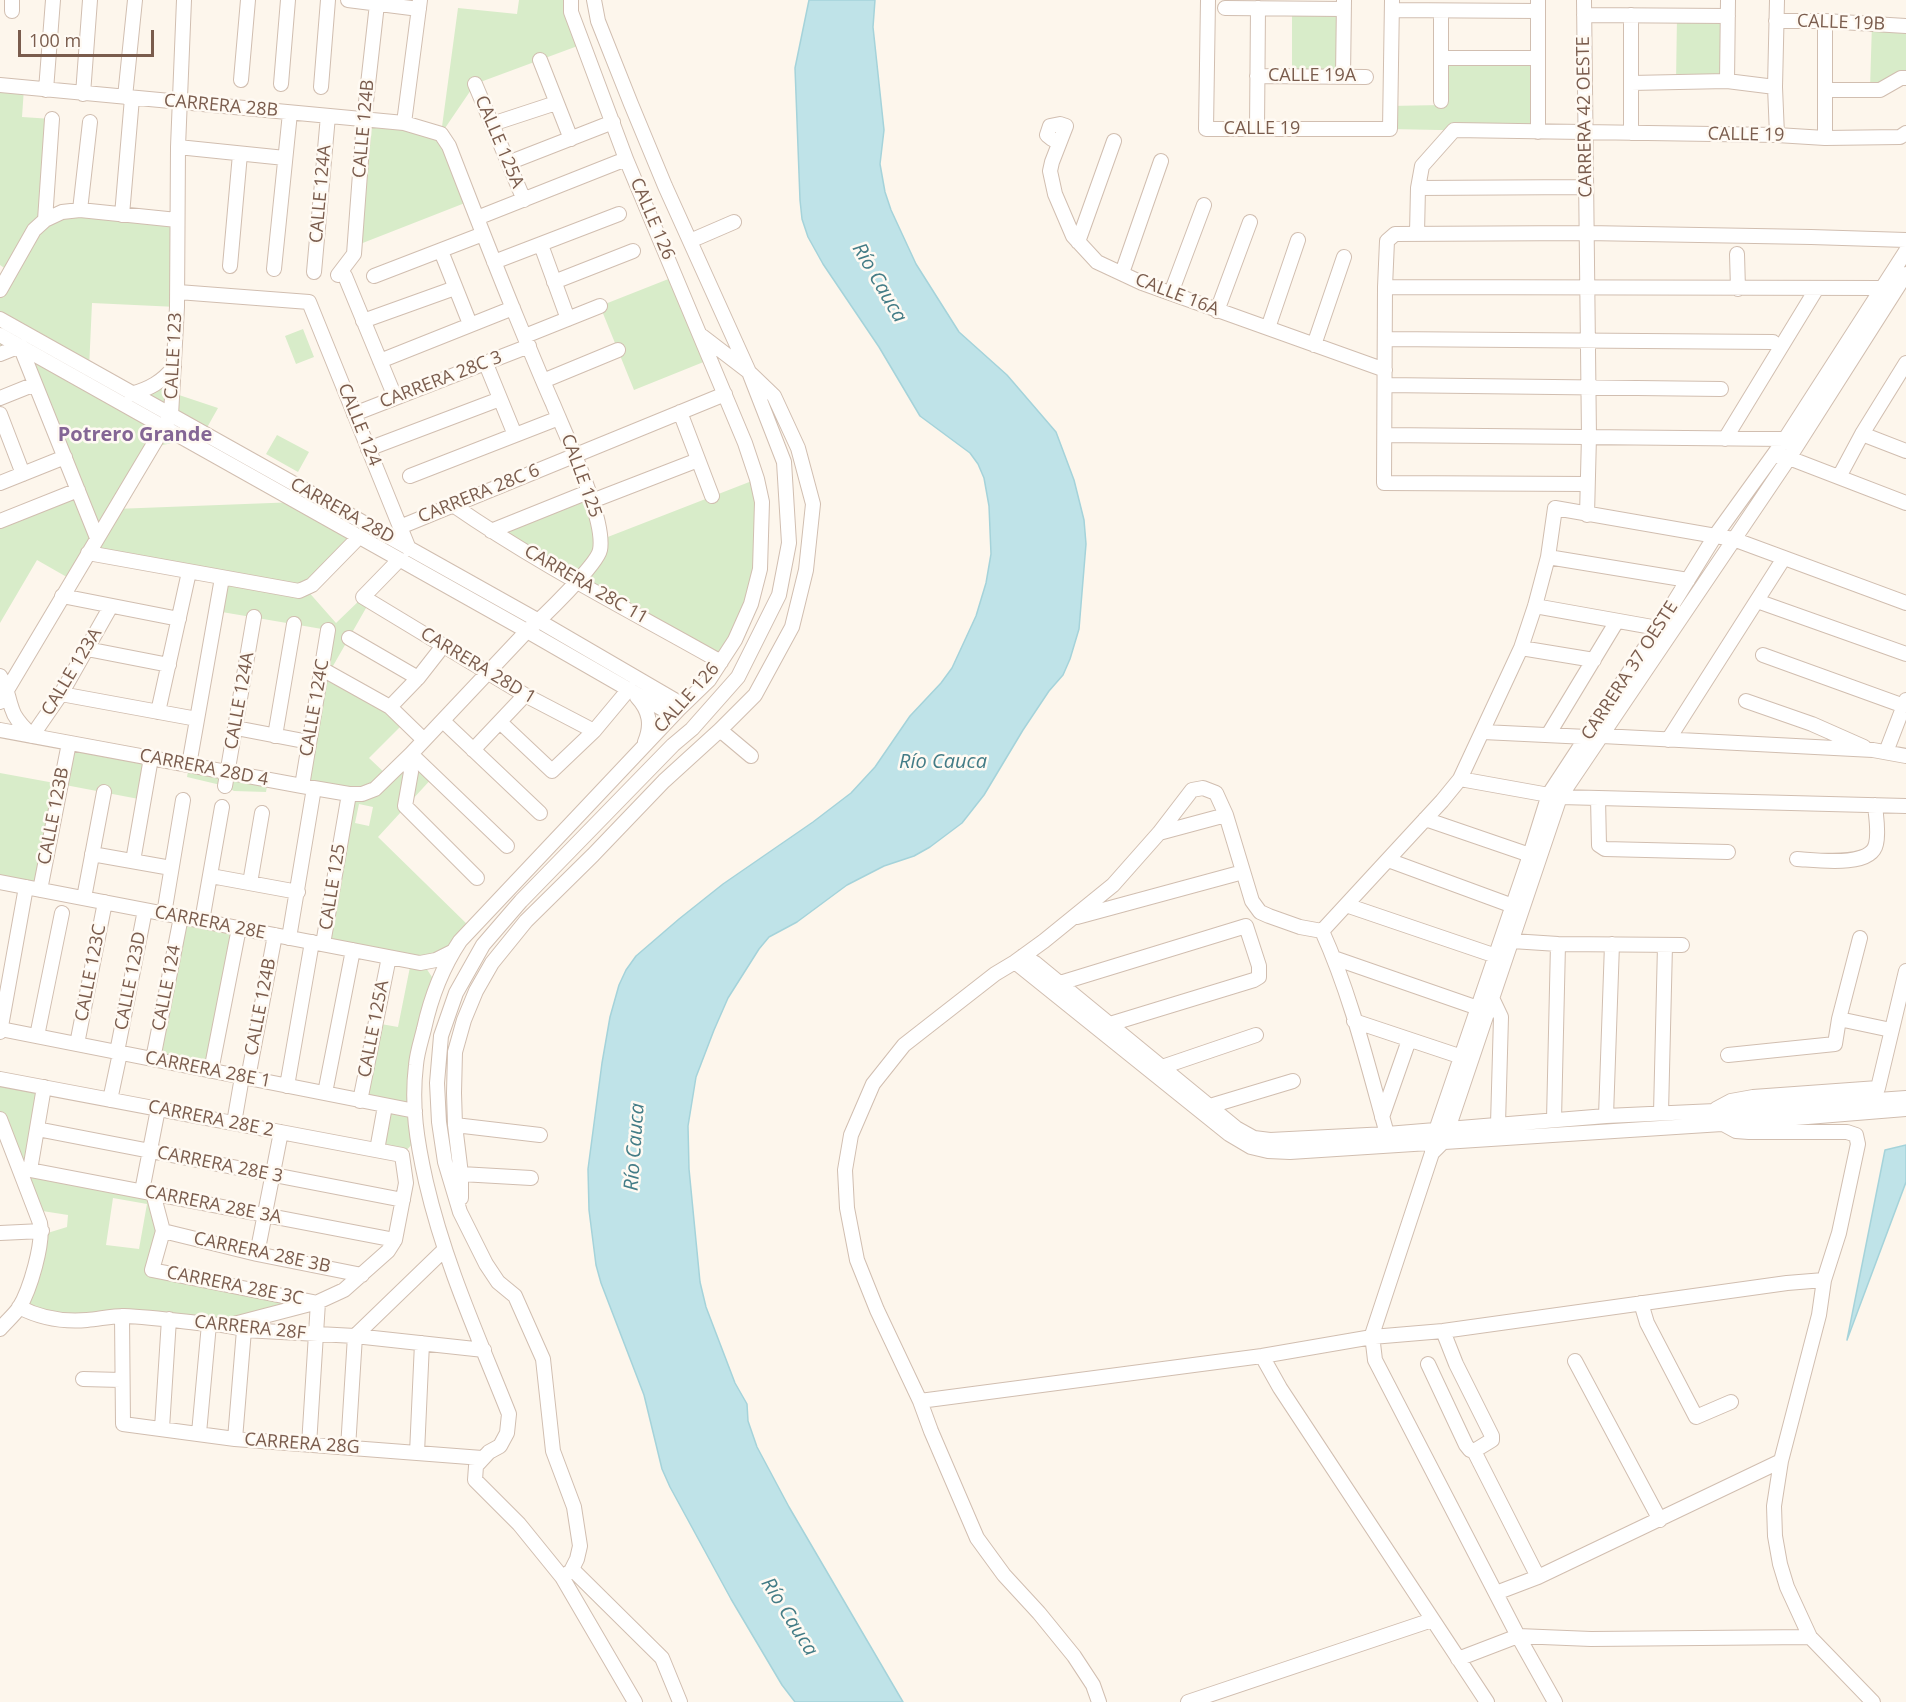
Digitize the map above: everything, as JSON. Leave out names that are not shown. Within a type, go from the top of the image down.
[{"type":"street","points":[[46,90],[53,0]]},
{"type":"street","points":[[83,94],[90,0]]},
{"type":"street","points":[[122,215],[135,0]]},
{"type":"street","name":"CALLE 123","points":[[0,702],[4,682],[63,596],[168,421],[174,367],[178,292],[178,147],[184,0]]},
{"type":"street","points":[[241,80],[248,0]]},
{"type":"street","points":[[281,84],[288,0]]},
{"type":"street","points":[[321,87],[328,0]]},
{"type":"street","points":[[348,0],[377,4],[419,5],[404,123]]},
{"type":"street","name":"CALLE 126","points":[[482,1458],[500,1446],[507,1433],[508,1413],[444,1250],[416,1140],[416,1064],[436,987],[452,952],[471,928],[709,680],[735,640],[751,604],[760,569],[762,502],[757,479],[725,394],[626,159],[579,33],[572,12],[571,0]]},
{"type":"street","points":[[567,1574],[577,1559],[580,1546],[574,1507],[553,1451],[543,1359],[516,1296],[498,1282],[486,1264],[460,1212],[445,1162],[439,1122],[437,1083],[441,1036],[456,993],[483,945],[521,901],[692,729],[738,677],[779,596],[789,543],[784,462],[749,372],[661,176],[598,21],[594,0]]},
{"type":"street","name":"CALLE 19","points":[[1208,0],[1206,129],[1390,129],[1392,5]]},
{"type":"street","name":"CARRERA 42 OESTE","points":[[1584,0],[1589,436],[1587,514]]},
{"type":"street","points":[[1727,81],[1728,0]]},
{"type":"street","points":[[1777,0],[1775,87],[1777,135]]},
{"type":"street","name":"CALLE 124B","points":[[363,321],[341,276],[354,255],[364,120],[377,4]]},
{"type":"street","points":[[1225,8],[1344,4],[1343,77]]},
{"type":"street","points":[[1392,5],[1441,11],[1537,6],[1538,132]]},
{"type":"street","points":[[1257,129],[1258,8]]},
{"type":"street","points":[[1441,11],[1441,101]]},
{"type":"street","points":[[1584,15],[1728,16]]},
{"type":"street","points":[[1630,133],[1631,15]]},
{"type":"street","name":"CALLE 19B","points":[[1776,21],[1825,21],[1906,26]]},
{"type":"street","points":[[1825,21],[1825,138]]},
{"type":"street","points":[[1441,58],[1537,58]]},
{"type":"street","points":[[540,60],[570,139]]},
{"type":"street","name":"CALLE 19A","points":[[1257,76],[1366,77]]},
{"type":"street","points":[[1825,90],[1880,90],[1901,78],[1906,78]]},
{"type":"street","points":[[1631,83],[1727,81],[1775,87]]},
{"type":"street","name":"CALLE 125A","points":[[475,84],[524,200]]},
{"type":"street","name":"CARRERA 28B","points":[[0,85],[404,123],[441,134]]},
{"type":"street","points":[[492,124],[556,103]]},
{"type":"street","points":[[274,269],[290,113]]},
{"type":"street","name":"CALLE 124A","points":[[314,273],[328,116]]},
{"type":"street","points":[[45,220],[52,119]]},
{"type":"street","points":[[80,210],[90,122]]},
{"type":"street","points":[[508,163],[613,122]]},
{"type":"street","name":"CALLE 19","points":[[1417,233],[1418,188],[1422,166],[1454,130],[1777,135],[1825,138],[1900,137],[1906,133]]},
{"type":"street","name":"CALLE 125","points":[[375,789],[577,582],[600,550],[600,531],[590,496],[449,147],[441,134]]},
{"type":"street","points":[[1078,242],[1114,141]]},
{"type":"street","name":"CALLE 16A","points":[[1059,142],[1050,171],[1055,194],[1073,236],[1097,262],[1218,311],[1385,370]]},
{"type":"street","points":[[178,147],[285,158]]},
{"type":"street","points":[[230,266],[240,154]]},
{"type":"street","points":[[477,218],[626,159]]},
{"type":"street","points":[[1122,273],[1161,161]]},
{"type":"street","points":[[1418,188],[1586,187]]},
{"type":"street","points":[[1171,293],[1204,205]]},
{"type":"street","points":[[0,290],[5,268],[34,230],[45,220],[62,212],[80,210],[177,220]]},
{"type":"street","points":[[494,262],[619,214]]},
{"type":"street","points":[[690,242],[734,222]]},
{"type":"street","points":[[1218,311],[1251,222]]},
{"type":"street","points":[[1587,483],[1384,483],[1387,241],[1395,234],[1587,233],[1906,240]]},
{"type":"street","points":[[374,276],[483,234]]},
{"type":"street","points":[[1268,328],[1298,240]]},
{"type":"street","points":[[542,245],[568,319]]},
{"type":"street","points":[[441,250],[470,324]]},
{"type":"street","points":[[554,282],[633,251]]},
{"type":"street","name":"CARRERA 37 OESTE","points":[[1438,1139],[1512,941],[1554,796],[1602,736],[1789,458],[1894,291],[1906,251]]},
{"type":"street","points":[[1737,255],[1738,289]]},
{"type":"street","points":[[1314,345],[1344,257]]},
{"type":"street","name":"CARRERA 37 OESTE","points":[[1438,1139],[1478,1008],[1530,855],[1554,796],[1587,737],[1716,536],[1906,274]]},
{"type":"street","points":[[1385,287],[1817,288],[1894,291]]},
{"type":"street","points":[[395,397],[363,321],[454,288]]},
{"type":"street","points":[[1725,439],[1817,288]]},
{"type":"street","name":"CALLE 124","points":[[178,292],[309,302],[409,549]]},
{"type":"street","name":"CARRERA 28C 3","points":[[354,414],[486,364],[568,319],[600,306]]},
{"type":"street","points":[[380,361],[513,308]]},
{"type":"street","name":"CARRERA 28D","points":[[0,319],[131,393],[168,421],[359,537],[673,715]]},
{"type":"street","name":"CARRERA 28D","points":[[0,335],[409,549],[683,705]]},
{"type":"street","points":[[460,1212],[461,1174],[455,1125],[454,1052],[464,1020],[492,963],[526,921],[664,781],[755,695],[792,627],[806,570],[813,504],[798,448],[774,396],[749,372],[700,335]]},
{"type":"street","points":[[1385,339],[1773,342]]},
{"type":"street","points":[[0,354],[20,346],[97,538]]},
{"type":"street","points":[[543,381],[618,350]]},
{"type":"street","points":[[1839,477],[1862,434],[1906,363]]},
{"type":"street","points":[[486,364],[515,435]]},
{"type":"street","points":[[131,393],[159,382],[174,367]]},
{"type":"street","points":[[0,398],[35,384]]},
{"type":"street","points":[[1385,386],[1721,389]]},
{"type":"street","name":"CARRERA 28C 6","points":[[400,527],[725,394]]},
{"type":"street","points":[[769,424],[774,396]]},
{"type":"street","points":[[368,449],[500,399]]},
{"type":"street","points":[[680,412],[712,496]]},
{"type":"street","points":[[0,414],[4,437],[23,474]]},
{"type":"street","points":[[410,476],[559,418]]},
{"type":"street","points":[[1862,434],[1906,451]]},
{"type":"street","points":[[1385,435],[1785,439]]},
{"type":"street","points":[[1772,456],[1789,458],[1906,502]]},
{"type":"street","points":[[0,483],[65,457]]},
{"type":"street","points":[[491,531],[698,460]]},
{"type":"street","points":[[0,521],[78,490]]},
{"type":"street","name":"CARRERA 28C 11","points":[[453,505],[491,531],[577,582],[721,662]]},
{"type":"street","points":[[1322,931],[1460,779],[1521,648],[1548,557],[1556,508],[1733,539],[1906,603]]},
{"type":"street","points":[[88,553],[299,591],[312,585],[359,537]]},
{"type":"street","points":[[1548,557],[1688,580]]},
{"type":"street","points":[[1668,740],[1784,558]]},
{"type":"street","name":"CARRERA 28D 1","points":[[399,560],[363,597],[525,695],[594,731]]},
{"type":"street","points":[[158,712],[189,572]]},
{"type":"street","points":[[189,765],[222,578]]},
{"type":"street","points":[[63,596],[179,619]]},
{"type":"street","points":[[1757,601],[1906,654]]},
{"type":"street","name":"CALLE 123A","points":[[32,736],[61,694],[111,606]]},
{"type":"street","points":[[1535,606],[1659,628]]},
{"type":"street","name":"CALLE 124A","points":[[227,779],[254,617]]},
{"type":"street","points":[[1548,735],[1617,621]]},
{"type":"street","points":[[275,735],[294,624]]},
{"type":"street","name":"CALLE 124C","points":[[289,938],[298,892],[308,787],[309,742],[328,630]]},
{"type":"street","points":[[349,638],[418,678]]},
{"type":"street","points":[[390,707],[418,678],[442,645]]},
{"type":"street","points":[[1521,648],[1594,660]]},
{"type":"street","points":[[87,649],[169,665]]},
{"type":"street","points":[[1763,655],[1905,703],[1879,751]]},
{"type":"street","points":[[321,669],[390,707],[424,740]]},
{"type":"street","points":[[4,682],[11,708],[32,736]]},
{"type":"street","points":[[657,689],[679,690],[703,686]]},
{"type":"street","points":[[500,722],[552,771],[594,731],[629,689],[647,711],[648,733],[643,747]]},
{"type":"street","points":[[61,694],[197,719]]},
{"type":"street","points":[[473,750],[525,695]]},
{"type":"street","points":[[1746,701],[1879,751]]},
{"type":"street","points":[[664,781],[683,705]]},
{"type":"street","points":[[442,721],[540,813]]},
{"type":"street","points":[[236,728],[309,742]]},
{"type":"street","name":"CARRERA 28D 4","points":[[0,730],[189,765],[227,779],[308,787],[349,794],[362,794],[375,789]]},
{"type":"street","points":[[720,730],[751,756]]},
{"type":"street","points":[[1483,732],[1879,751],[1906,756]]},
{"type":"street","name":"CALLE 123B","points":[[40,890],[69,743]]},
{"type":"street","points":[[409,756],[411,772],[405,806],[477,878]]},
{"type":"street","points":[[409,756],[507,846]]},
{"type":"street","points":[[133,861],[151,758]]},
{"type":"street","points":[[1460,779],[1554,796],[1906,806]]},
{"type":"street","points":[[1099,1702],[1093,1685],[1074,1656],[1004,1575],[977,1538],[920,1401],[877,1311],[857,1260],[847,1208],[845,1170],[851,1136],[873,1084],[904,1045],[1113,885],[1160,833],[1192,790],[1203,788],[1216,793],[1226,815],[1252,901],[1260,912],[1300,927],[1322,931]]},
{"type":"street","name":"CALLE 123C","points":[[84,898],[104,792]]},
{"type":"street","name":"CALLE 125","points":[[318,943],[349,794]]},
{"type":"street","points":[[1598,798],[1599,845],[1605,849],[1728,852]]},
{"type":"street","points":[[164,914],[183,800]]},
{"type":"street","points":[[1797,859],[1853,861],[1869,855],[1876,846],[1875,805]]},
{"type":"street","points":[[202,921],[222,807]]},
{"type":"street","points":[[250,883],[262,813]]},
{"type":"street","points":[[1160,833],[1226,815]]},
{"type":"street","points":[[1425,819],[1530,855]]},
{"type":"street","points":[[92,854],[171,868]]},
{"type":"street","points":[[1388,860],[1513,906]]},
{"type":"street","points":[[1072,918],[1243,872]]},
{"type":"street","points":[[211,876],[298,892]]},
{"type":"street","name":"CARRERA 28E","points":[[0,882],[420,963],[436,960],[452,952]]},
{"type":"street","points":[[0,1030],[26,887]]},
{"type":"street","name":"CALLE 123C","points":[[77,1044],[105,902]]},
{"type":"street","points":[[1346,905],[1496,956]]},
{"type":"street","name":"CALLE 123D","points":[[110,1100],[145,910]]},
{"type":"street","points":[[37,1036],[62,913]]},
{"type":"street","name":"CALLE 124","points":[[153,1059],[181,917]]},
{"type":"street","points":[[1060,983],[1246,926],[1259,966],[1258,977],[1254,980],[1110,1024]]},
{"type":"street","points":[[211,1071],[238,928]]},
{"type":"street","points":[[1322,931],[1334,958],[1387,1134]]},
{"type":"street","name":"CALLE 124B","points":[[234,1123],[275,935]]},
{"type":"street","points":[[1728,1055],[1835,1044],[1839,1019],[1860,938]]},
{"type":"street","points":[[1512,941],[1558,944],[1682,945]]},
{"type":"street","points":[[287,1086],[318,943]]},
{"type":"street","points":[[1554,1120],[1558,944]]},
{"type":"street","points":[[1606,1116],[1612,944]]},
{"type":"street","points":[[1661,1113],[1665,945]]},
{"type":"street","name":"CALLE 125","points":[[325,1093],[353,950]]},
{"type":"street","name":"CALLE 125A","points":[[360,1101],[388,957]]},
{"type":"street","points":[[1334,958],[1478,1008]]},
{"type":"street","points":[[1019,959],[1035,963],[1236,1128],[1254,1138],[1270,1140],[1387,1134],[1438,1139],[1497,1124],[1906,1098]]},
{"type":"street","points":[[1019,959],[1229,1134],[1251,1148],[1268,1151],[1290,1152],[1438,1139],[1722,1124],[1906,1109]]},
{"type":"street","points":[[420,963],[431,973],[436,987]]},
{"type":"street","points":[[1714,1110],[1731,1101],[1753,1097],[1878,1088],[1906,971]]},
{"type":"street","points":[[1492,998],[1501,1017],[1497,1124]]},
{"type":"street","points":[[1839,1019],[1891,1030]]},
{"type":"street","points":[[1354,1021],[1462,1057]]},
{"type":"street","name":"CARRERA 28E 1","points":[[0,1030],[415,1111]]},
{"type":"street","points":[[1162,1067],[1256,1035]]},
{"type":"street","points":[[1382,1117],[1409,1040]]},
{"type":"street","name":"CARRERA 28E 2","points":[[0,1079],[402,1155]]},
{"type":"street","points":[[1210,1106],[1293,1081]]},
{"type":"street","points":[[26,1172],[37,1130],[44,1087]]},
{"type":"street","points":[[377,1150],[385,1106]]},
{"type":"street","points":[[158,1109],[150,1152],[148,1192],[163,1231]]},
{"type":"street","points":[[0,1119],[26,1172],[42,1231],[34,1271],[19,1307],[0,1329]]},
{"type":"street","points":[[1722,1124],[1736,1131],[1837,1130],[1856,1136],[1857,1156],[1839,1233],[1824,1280],[1819,1315],[1781,1461],[1774,1506],[1776,1545],[1780,1564],[1787,1587],[1810,1637],[1873,1702]]},
{"type":"street","points":[[455,1125],[540,1135]]},
{"type":"street","name":"CARRERA 28E 3","points":[[37,1130],[403,1200]]},
{"type":"street","points":[[257,1254],[281,1132]]},
{"type":"street","points":[[1438,1139],[1372,1337],[1376,1360],[1518,1636],[1555,1702]]},
{"type":"street","points":[[230,1325],[318,1302],[344,1290],[388,1251],[395,1240],[406,1183],[402,1155],[416,1140]]},
{"type":"street","name":"CARRERA 28E 3A","points":[[26,1172],[148,1192],[395,1240]]},
{"type":"street","points":[[461,1174],[531,1178]]},
{"type":"street","points":[[0,1233],[42,1231]]},
{"type":"street","name":"CARRERA 28E 3B","points":[[163,1231],[257,1254],[362,1275]]},
{"type":"street","name":"CARRERA 28E 3C","points":[[163,1231],[152,1270],[318,1302]]},
{"type":"street","points":[[348,1448],[355,1336],[444,1250]]},
{"type":"street","points":[[920,1401],[1262,1356],[1372,1337],[1443,1331],[1787,1283],[1824,1280]]},
{"type":"street","points":[[309,1445],[318,1302]]},
{"type":"street","points":[[1641,1303],[1647,1323],[1696,1417],[1731,1402]]},
{"type":"street","name":"CARRERA 28F","points":[[19,1307],[33,1315],[52,1319],[83,1320],[122,1316],[169,1319],[230,1325],[244,1330],[355,1336],[484,1350]]},
{"type":"street","points":[[83,1379],[121,1380],[122,1316]]},
{"type":"street","points":[[162,1428],[169,1319]]},
{"type":"street","points":[[199,1433],[209,1324]]},
{"type":"street","points":[[235,1439],[244,1330]]},
{"type":"street","points":[[1443,1331],[1461,1374],[1492,1436],[1492,1440],[1486,1446],[1474,1451]]},
{"type":"street","points":[[417,1453],[422,1343]]},
{"type":"street","points":[[1262,1356],[1280,1388],[1487,1702]]},
{"type":"street","points":[[1575,1360],[1660,1520]]},
{"type":"street","points":[[1428,1365],[1466,1445],[1474,1451],[1538,1578]]},
{"type":"street","points":[[1438,1385],[1461,1374]]},
{"type":"street","name":"CARRERA 28G","points":[[121,1380],[123,1424],[235,1439],[482,1458]]},
{"type":"street","points":[[482,1458],[476,1466],[475,1480],[567,1574],[635,1702]]},
{"type":"street","points":[[1496,1593],[1538,1578],[1781,1461]]},
{"type":"street","points":[[567,1574],[575,1572],[662,1658],[680,1702]]},
{"type":"street","points":[[1188,1702],[1432,1620]]},
{"type":"street","points":[[1458,1659],[1518,1636],[1592,1639],[1810,1637]]},
{"type":"green space","points":[[519,0],[571,0],[583,44],[475,84],[441,134],[458,8],[517,14]]},
{"type":"green space","points":[[1292,8],[1344,9],[1343,77],[1292,76]]},
{"type":"green space","points":[[1677,16],[1728,16],[1727,81],[1676,82]]},
{"type":"green space","points":[[1872,23],[1906,26],[1906,78],[1870,89]]},
{"type":"green space","points":[[1441,58],[1537,58],[1538,132],[1390,129],[1390,106],[1441,105]]},
{"type":"green space","points":[[0,85],[24,88],[22,117],[52,119],[45,219],[62,212],[177,220],[177,307],[92,303],[89,369],[131,393],[167,375],[173,393],[218,408],[204,433],[683,705],[673,715],[360,537],[306,589],[336,623],[363,597],[370,601],[329,673],[405,722],[369,758],[388,776],[411,754],[434,776],[378,837],[471,928],[426,968],[434,980],[427,1018],[416,1140],[402,1155],[377,1150],[385,1106],[360,1101],[375,1023],[398,1027],[411,962],[323,944],[349,795],[302,786],[328,630],[216,611],[222,578],[89,553],[72,580],[37,560],[0,623],[0,521],[78,490],[20,347],[0,354],[0,290],[10,272],[0,265]],"holes":[[[182,441],[297,502],[115,509],[158,446]],[[359,804],[373,807],[369,826],[355,823]]]},
{"type":"green space","points":[[364,120],[441,134],[470,201],[355,246]]},
{"type":"green space","points":[[676,276],[711,359],[634,390],[600,306]]},
{"type":"green space","points":[[303,329],[314,357],[296,364],[285,336]]},
{"type":"green space","points":[[277,435],[309,452],[298,472],[266,454]]},
{"type":"green space","points":[[757,479],[760,569],[721,662],[491,531],[588,492],[600,540]]},
{"type":"green space","points":[[69,743],[151,758],[144,800],[60,784]]},
{"type":"green space","points":[[189,765],[268,780],[266,792],[234,791],[225,786],[187,777]]},
{"type":"green space","points":[[0,773],[60,784],[40,890],[0,882]]},
{"type":"green space","points":[[181,917],[239,928],[211,1071],[153,1059]]},
{"type":"green space","points":[[0,1079],[44,1087],[30,1169],[153,1193],[163,1231],[152,1269],[318,1302],[230,1325],[83,1320],[19,1307],[41,1235],[67,1227],[68,1215],[36,1210],[0,1119]],"holes":[[[113,1198],[147,1204],[139,1249],[106,1245]]]},
{"type":"water","name":"Río Cauca","points":[[809,0],[875,0],[873,27],[884,130],[880,164],[891,210],[916,264],[959,332],[1007,375],[1056,432],[1074,480],[1084,520],[1086,544],[1079,629],[1070,659],[1063,675],[1049,691],[1023,730],[984,795],[962,823],[930,847],[914,856],[884,866],[847,885],[797,922],[769,937],[728,998],[714,1030],[696,1077],[688,1126],[689,1169],[700,1282],[706,1307],[735,1383],[747,1404],[748,1421],[757,1447],[789,1507],[903,1702],[795,1702],[782,1685],[731,1599],[662,1469],[644,1395],[601,1283],[596,1265],[589,1210],[588,1169],[602,1063],[610,1017],[626,970],[636,956],[723,884],[851,793],[875,767],[910,716],[952,668],[976,616],[986,583],[991,554],[989,506],[984,478],[978,464],[970,453],[920,416],[879,347],[823,264],[808,237],[802,219],[795,68]]},
{"type":"water","points":[[1906,1145],[1906,1182],[1847,1340],[1885,1150]]},
{"type":"district","name":"Potrero Grande","points":[[135,435]]}]
